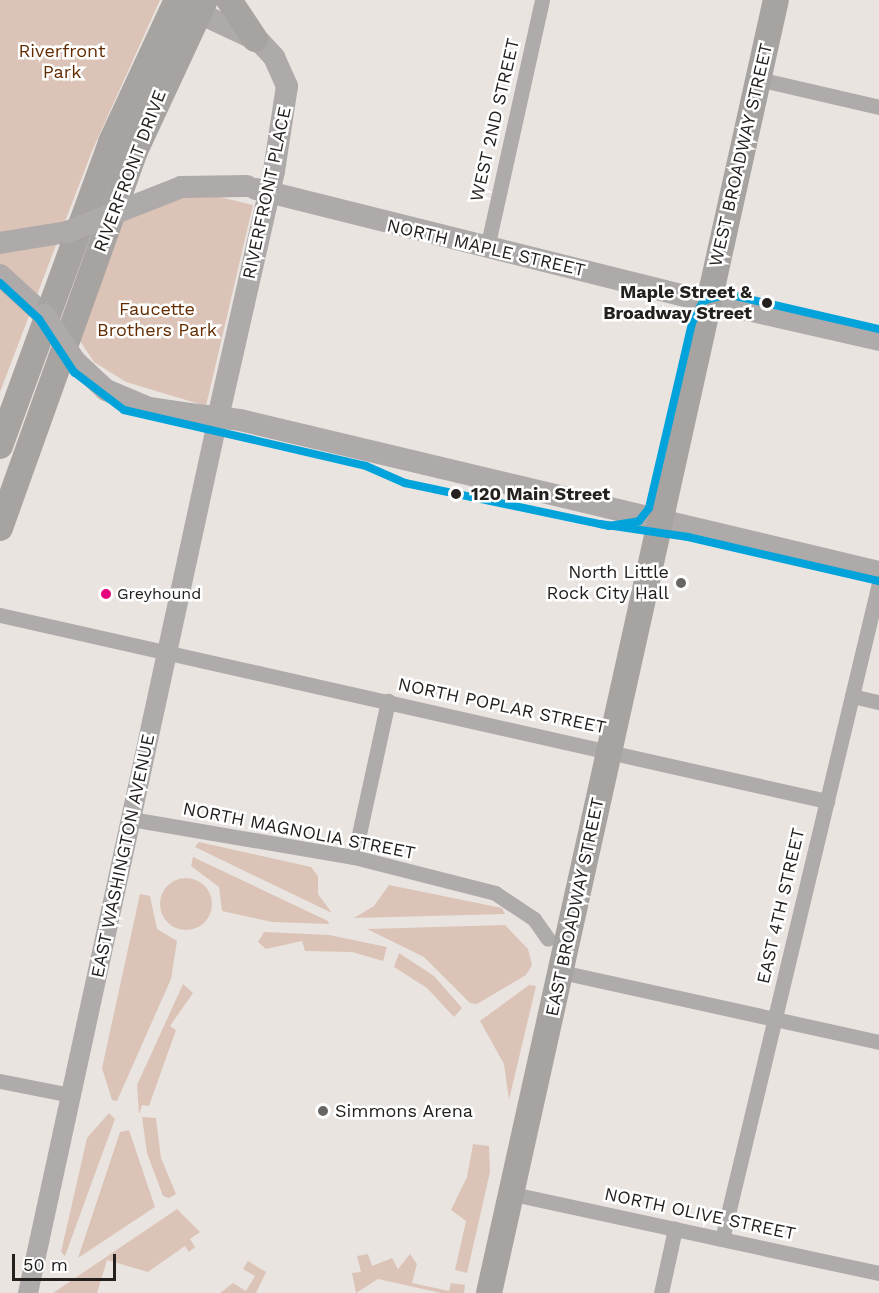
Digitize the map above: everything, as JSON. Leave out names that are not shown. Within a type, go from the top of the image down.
[{"type":"main road","points":[[229,0],[255,39]]},
{"type":"main road","name":"WEST BROADWAY STREET","points":[[658,521],[776,0]]},
{"type":"main road","points":[[176,1],[202,6]]},
{"type":"main road","name":"RIVERFRONT DRIVE","points":[[0,446],[135,84],[176,1]]},
{"type":"main road","name":"RIVERFRONT PLACE","points":[[202,6],[255,39],[274,57],[287,86],[268,192],[218,418]]},
{"type":"main road","name":"RIVERFRONT DRIVE","points":[[0,528],[143,131],[202,6]]},
{"type":"main road","name":"NORTH MAPLE STREET","points":[[0,243],[67,232],[181,187],[247,186],[708,302]]},
{"type":"main road","points":[[0,275],[35,304],[75,361],[106,390],[149,408],[218,418],[879,572]]},
{"type":"main road","name":"EAST BROADWAY STREET","points":[[489,1293],[513,1194],[658,521]]},
{"type":"street","name":"WEST 2ND STREET","points":[[487,248],[542,0]]},
{"type":"street","points":[[758,79],[879,107]]},
{"type":"street","name":"NORTH MAPLE STREET","points":[[708,302],[879,341]]},
{"type":"street","name":"EAST WASHINGTON AVENUE","points":[[28,1293],[218,418]]},
{"type":"street","name":"EAST 4TH STREET","points":[[722,1239],[879,583]]},
{"type":"street","name":"NORTH POPLAR STREET","points":[[0,615],[609,750],[827,801]]},
{"type":"street","points":[[852,696],[879,702]]},
{"type":"street","points":[[354,857],[388,701]]},
{"type":"street","name":"NORTH MAGNOLIA STREET","points":[[131,819],[354,857],[495,893],[525,911],[548,939]]},
{"type":"street","points":[[561,972],[879,1042]]},
{"type":"street","points":[[0,1081],[71,1095]]},
{"type":"street","name":"NORTH OLIVE STREET","points":[[513,1194],[879,1273]]},
{"type":"street","points":[[661,1293],[675,1229]]},
{"type":"green space","name":"Riverfront Park","points":[[0,0],[160,0],[92,151],[0,392]]},
{"type":"green space","name":"Faucette Brothers Park","points":[[203,193],[253,205],[206,406],[126,382],[94,362],[80,341],[124,215],[166,198]]},
{"type":"green space","points":[[199,842],[311,867],[318,876],[318,894],[332,913],[195,847]]},
{"type":"green space","points":[[193,857],[328,921],[329,924],[272,922],[222,911],[219,887],[191,866]]},
{"type":"green space","points":[[186,878],[196,880],[204,886],[210,894],[212,904],[210,914],[204,922],[196,928],[186,930],[176,928],[168,922],[162,914],[160,904],[162,894],[168,886],[176,880]]},
{"type":"green space","points":[[389,885],[502,908],[505,914],[354,918],[374,906]]},
{"type":"green space","points":[[140,894],[150,896],[157,929],[177,941],[171,979],[117,1101],[112,1100],[102,1068]]},
{"type":"green space","points":[[505,925],[528,949],[532,965],[526,975],[477,1004],[470,1003],[424,957],[367,929]]},
{"type":"green space","points":[[264,932],[329,935],[387,947],[383,961],[352,952],[305,951],[302,941],[266,949],[258,942]]},
{"type":"green space","points":[[399,953],[434,976],[462,1008],[454,1017],[427,988],[394,967]]},
{"type":"green space","points":[[183,984],[193,993],[170,1026],[176,1030],[149,1106],[142,1105],[139,1114],[137,1085]]},
{"type":"green space","points":[[529,985],[536,986],[509,1100],[504,1064],[480,1021]]},
{"type":"green space","points":[[109,1113],[115,1119],[65,1256],[61,1252],[87,1138]]},
{"type":"green space","points":[[142,1117],[156,1118],[161,1158],[176,1194],[169,1198],[163,1196],[147,1153]]},
{"type":"green space","points":[[129,1130],[155,1207],[78,1258],[120,1132]]},
{"type":"green space","points":[[473,1144],[489,1146],[490,1172],[467,1273],[455,1270],[466,1221],[451,1210],[467,1177]]},
{"type":"green space","points":[[177,1209],[200,1232],[190,1239],[195,1247],[189,1252],[185,1246],[148,1272],[107,1260],[97,1293],[53,1293]]},
{"type":"green space","points":[[368,1254],[372,1266],[392,1258],[398,1269],[410,1254],[417,1264],[412,1283],[449,1291],[451,1283],[465,1285],[464,1293],[441,1293],[378,1279],[356,1293],[352,1273],[361,1272],[357,1256]]},
{"type":"green space","points":[[248,1261],[266,1272],[256,1293],[220,1293],[233,1283],[246,1291],[255,1276],[243,1269]]},
{"type":"transit line","points":[[0,283],[39,319],[74,372],[124,410],[366,466],[405,483],[609,526],[639,521],[649,508],[692,323],[703,301],[727,294],[879,329]]},
{"type":"transit line","points":[[600,524],[688,537],[879,581]]},
{"type":"place","name":"Maple Street & Broadway Street","points":[[767,303]]},
{"type":"place","name":"120 Main Street","points":[[456,494]]},
{"type":"place","name":"North Little Rock City Hall","points":[[681,583]]},
{"type":"place","name":"Greyhound","points":[[106,594]]},
{"type":"place","name":"Simmons Arena","points":[[323,1111]]}]
